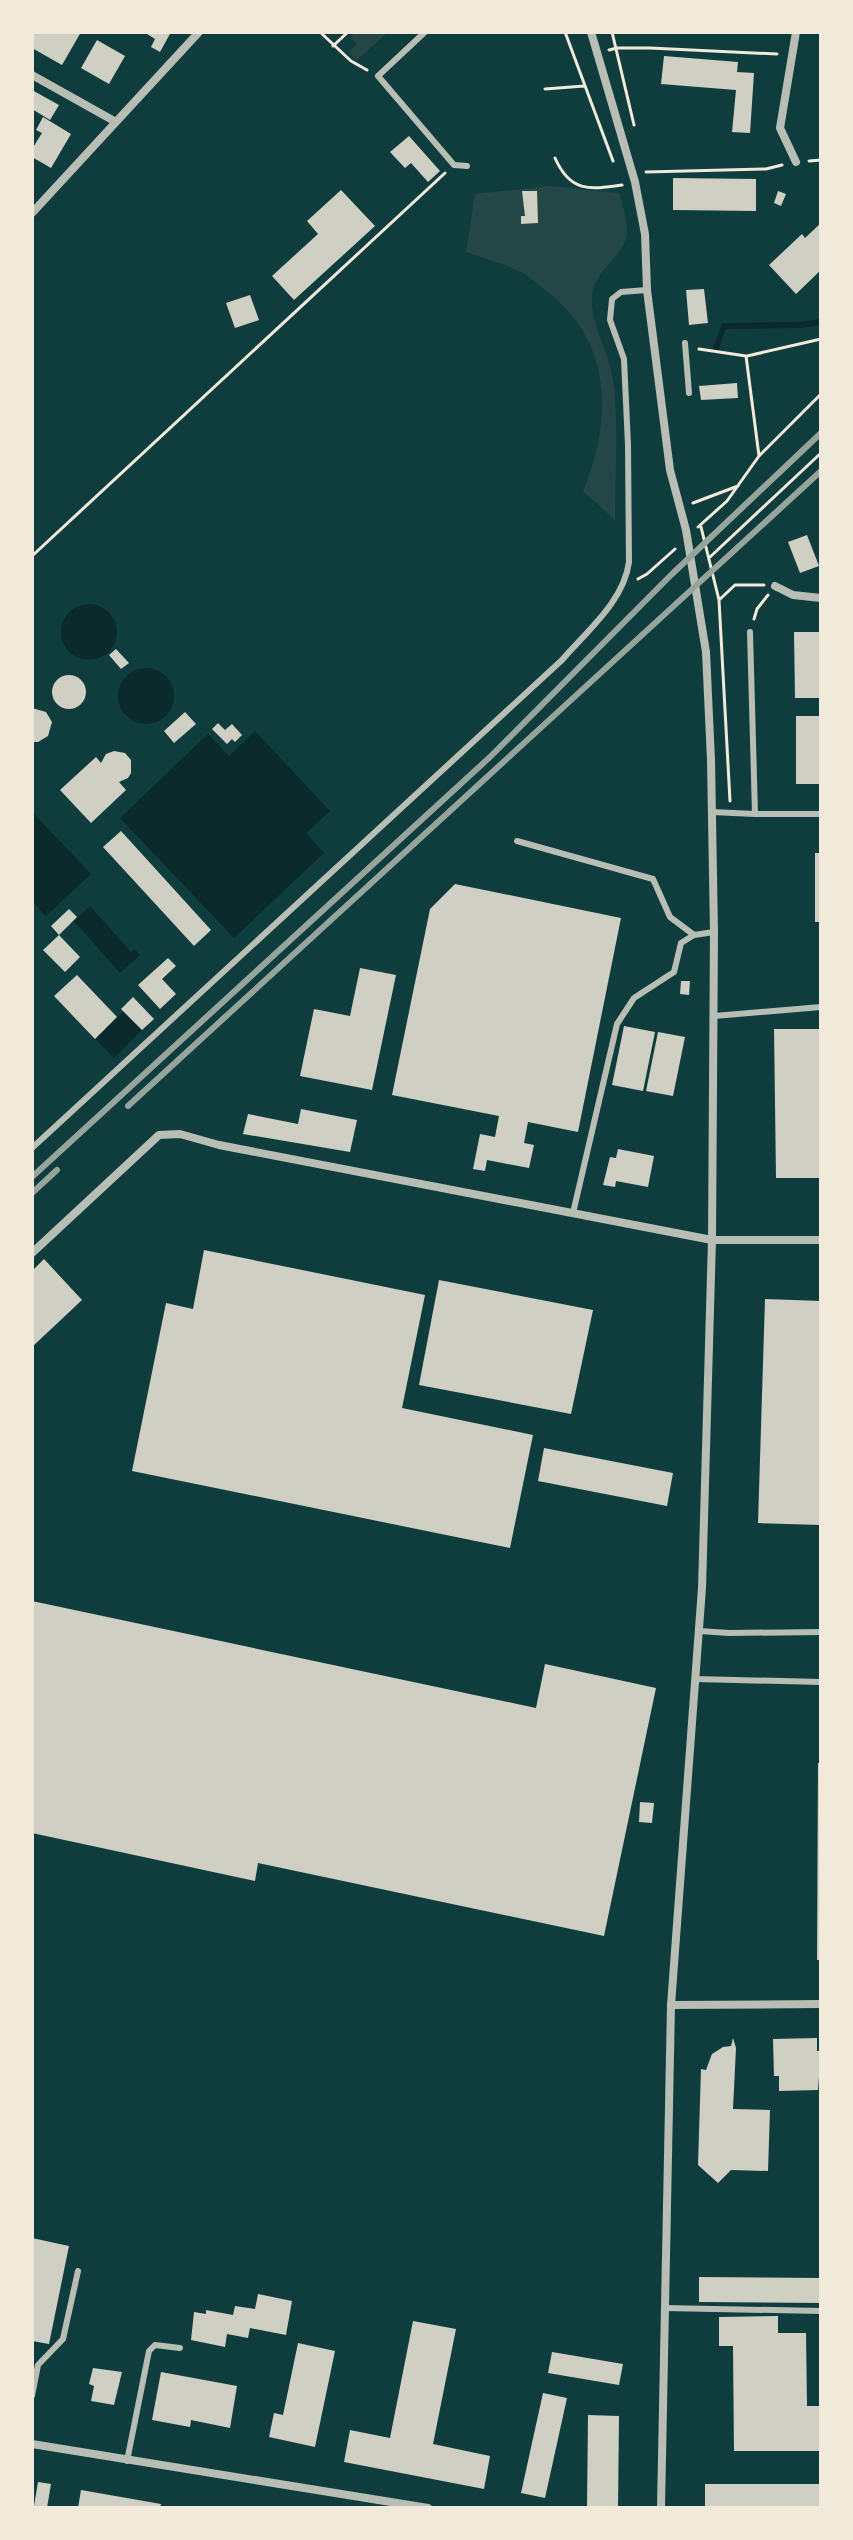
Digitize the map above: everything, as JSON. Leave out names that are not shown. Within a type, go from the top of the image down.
[{"type":"street","points":[[32,213],[199,32]]},
{"type":"street","points":[[591,32],[635,182],[645,234],[647,290],[670,470],[686,530],[706,652],[712,812],[712,1240],[699,1631],[671,2005],[661,2508]]},
{"type":"street","points":[[796,32],[780,128],[796,162]]},
{"type":"street","points":[[32,75],[116,122]]},
{"type":"street","points":[[775,586],[793,595],[821,598]]},
{"type":"street","points":[[32,1253],[159,1135],[180,1134],[219,1145],[712,1240],[821,1240]]},
{"type":"street","points":[[671,2005],[821,2004]]},
{"type":"street","points":[[32,2444],[428,2508]]},
{"type":"lane","points":[[425,32],[378,76],[454,165],[467,166]]},
{"type":"lane","points":[[32,1148],[562,660],[619,592],[627,579],[629,562],[628,445],[624,359],[610,320],[612,299],[621,292],[647,290]]},
{"type":"lane","points":[[685,343],[689,393]]},
{"type":"lane","points":[[750,632],[755,814]]},
{"type":"lane","points":[[712,812],[821,814]]},
{"type":"lane","points":[[517,841],[653,879],[670,917],[694,935]]},
{"type":"lane","points":[[573,1213],[617,1024],[634,998],[674,972],[681,943],[694,935],[714,932]]},
{"type":"lane","points":[[714,1016],[821,1007]]},
{"type":"lane","points":[[699,1631],[821,1632]]},
{"type":"lane","points":[[695,1679],[821,1682]]},
{"type":"lane","points":[[32,2396],[38,2365],[63,2339],[78,2271]]},
{"type":"lane","points":[[664,2308],[821,2311]]},
{"type":"lane","points":[[127,2461],[149,2351],[155,2345],[180,2348]]},
{"type":"path","points":[[320,32],[351,61],[378,76]]},
{"type":"path","points":[[333,46],[348,32]]},
{"type":"path","points":[[565,32],[614,164]]},
{"type":"path","points":[[614,39],[616,32]]},
{"type":"path","points":[[617,48],[792,55]]},
{"type":"path","points":[[545,89],[584,86]]},
{"type":"path","points":[[555,158],[563,176],[589,189],[622,185]]},
{"type":"path","points":[[645,172],[766,169],[796,162]]},
{"type":"path","points":[[32,556],[454,165]]},
{"type":"path","points":[[619,178],[624,197]]},
{"type":"path","points":[[685,343],[698,349],[746,356],[821,339]]},
{"type":"path","points":[[746,356],[759,456]]},
{"type":"path","points":[[727,501],[759,456],[821,394]]},
{"type":"path","points":[[710,557],[821,453]]},
{"type":"path","points":[[693,503],[738,486]]},
{"type":"path","points":[[697,516],[719,600],[730,813]]},
{"type":"path","points":[[627,579],[635,580],[647,574],[663,560]]},
{"type":"path","points":[[719,600],[735,585],[745,583]]},
{"type":"path","points":[[750,632],[757,609],[775,586]]},
{"type":"shaded area","points":[[356,32],[388,32],[356,61],[349,52],[357,44],[350,37]]},
{"type":"shaded area","points":[[548,186],[619,193],[626,219],[624,243],[597,280],[592,297],[594,317],[611,370],[615,397],[615,520],[583,491],[599,437],[602,411],[596,359],[585,335],[570,313],[531,278],[510,267],[466,252],[475,194]]},
{"type":"shaded area","points":[[89,604],[109,612],[117,632],[109,652],[89,660],[69,652],[61,632],[69,612]]},
{"type":"shaded area","points":[[146,668],[166,676],[174,696],[166,716],[146,724],[126,716],[118,696],[126,676]]},
{"type":"shaded area","points":[[255,731],[330,811],[306,833],[324,853],[234,938],[120,818],[208,734],[229,756]]},
{"type":"shaded area","points":[[33,813],[91,874],[46,916],[32,901]]},
{"type":"shaded area","points":[[90,906],[131,952],[135,949],[140,955],[120,973],[74,921]]},
{"type":"shaded area","points":[[124,1011],[142,1030],[114,1058],[95,1039]]},
{"type":"building","points":[[32,32],[81,32],[62,65],[32,48]]},
{"type":"building","points":[[144,32],[171,32],[160,52],[151,47],[155,39]]},
{"type":"building","points":[[97,40],[125,56],[109,84],[81,68]]},
{"type":"building","points":[[664,56],[738,62],[737,72],[754,73],[750,133],[732,132],[736,90],[661,84]]},
{"type":"building","points":[[32,90],[59,105],[50,120],[32,109]]},
{"type":"building","points":[[43,117],[71,134],[51,168],[32,157],[32,149],[42,133],[36,130]]},
{"type":"building","points":[[409,136],[440,171],[428,182],[411,163],[405,168],[390,152]]},
{"type":"building","points":[[673,178],[756,179],[756,211],[673,210]]},
{"type":"building","points":[[341,190],[375,226],[294,300],[272,276],[318,234],[307,221]]},
{"type":"building","points":[[522,191],[537,191],[538,223],[521,224],[521,216],[525,216]]},
{"type":"building","points":[[778,191],[786,194],[781,206],[774,203]]},
{"type":"building","points":[[821,223],[821,270],[796,294],[769,265],[802,234],[805,238]]},
{"type":"building","points":[[704,289],[708,323],[689,325],[686,290]]},
{"type":"building","points":[[250,295],[259,320],[235,328],[226,303]]},
{"type":"building","points":[[737,383],[738,398],[701,400],[699,386]]},
{"type":"building","points":[[807,535],[819,566],[800,573],[788,542]]},
{"type":"building","points":[[794,632],[821,632],[821,698],[795,698]]},
{"type":"building","points":[[116,649],[129,663],[121,669],[109,655]]},
{"type":"building","points":[[69,675],[81,680],[86,692],[81,704],[69,709],[57,704],[52,692],[57,680]]},
{"type":"building","points":[[32,708],[46,712],[52,722],[48,736],[38,742],[32,742]]},
{"type":"building","points":[[185,712],[196,724],[174,743],[164,731]]},
{"type":"building","points":[[796,716],[821,716],[821,784],[796,784]]},
{"type":"building","points":[[218,723],[225,730],[232,724],[242,735],[235,742],[232,739],[227,744],[212,729]]},
{"type":"building","points":[[114,751],[125,753],[131,760],[131,773],[119,782],[126,790],[91,823],[60,790],[96,757],[101,763],[106,754]]},
{"type":"building","points":[[121,831],[211,930],[194,946],[103,847]]},
{"type":"building","points":[[815,853],[821,853],[821,922],[815,922]]},
{"type":"building","points":[[455,884],[621,918],[578,1132],[528,1122],[524,1143],[534,1145],[529,1168],[487,1160],[485,1171],[473,1169],[480,1134],[495,1137],[499,1116],[392,1095],[430,909]]},
{"type":"building","points":[[69,909],[77,917],[59,935],[51,926]]},
{"type":"building","points":[[59,935],[80,957],[65,972],[43,950]]},
{"type":"building","points":[[168,958],[176,966],[162,979],[176,994],[160,1009],[138,985]]},
{"type":"building","points":[[360,968],[396,975],[372,1090],[300,1076],[314,1009],[350,1016]]},
{"type":"building","points":[[77,975],[117,1017],[95,1039],[54,996]]},
{"type":"building","points":[[681,981],[690,981],[689,995],[680,994]]},
{"type":"building","points":[[133,997],[154,1019],[142,1030],[121,1009]]},
{"type":"building","points":[[624,1026],[655,1032],[643,1091],[612,1085]]},
{"type":"building","points":[[774,1029],[821,1029],[821,1178],[776,1178]]},
{"type":"building","points":[[658,1032],[685,1037],[673,1096],[646,1091]]},
{"type":"building","points":[[301,1109],[357,1120],[350,1152],[243,1134],[248,1114],[298,1124]]},
{"type":"building","points":[[618,1149],[654,1156],[648,1187],[616,1181],[615,1187],[603,1185],[610,1157],[616,1158]]},
{"type":"building","points":[[204,1250],[425,1295],[402,1408],[533,1435],[510,1548],[132,1471],[166,1303],[193,1309]]},
{"type":"building","points":[[44,1259],[82,1300],[32,1347],[32,1271]]},
{"type":"building","points":[[439,1280],[593,1310],[571,1414],[419,1385]]},
{"type":"building","points":[[765,1299],[821,1301],[821,1525],[758,1523]]},
{"type":"building","points":[[544,1448],[673,1473],[667,1506],[538,1481]]},
{"type":"building","points":[[32,1601],[536,1708],[545,1664],[656,1688],[604,1936],[258,1863],[255,1881],[32,1833]]},
{"type":"building","points":[[818,1763],[821,1763],[821,1960],[817,1960]]},
{"type":"building","points":[[640,1802],[654,1803],[652,1823],[639,1822]]},
{"type":"building","points":[[733,2038],[736,2048],[733,2109],[770,2110],[768,2171],[731,2170],[718,2183],[698,2165],[701,2069],[706,2070],[712,2054],[731,2046]]},
{"type":"building","points":[[817,2038],[817,2051],[821,2051],[818,2090],[779,2091],[779,2076],[774,2076],[773,2039]]},
{"type":"building","points":[[32,2238],[69,2246],[49,2344],[32,2341]]},
{"type":"building","points":[[699,2277],[821,2278],[821,2303],[699,2302]]},
{"type":"building","points":[[258,2294],[292,2301],[286,2335],[250,2328],[248,2338],[227,2334],[225,2347],[191,2340],[194,2312],[206,2314],[206,2310],[233,2315],[235,2306],[255,2309]]},
{"type":"building","points":[[778,2316],[778,2333],[806,2333],[807,2406],[821,2406],[821,2451],[734,2451],[733,2346],[719,2346],[719,2317]]},
{"type":"building","points":[[413,2321],[456,2329],[433,2444],[490,2456],[484,2489],[344,2462],[350,2430],[390,2438]]},
{"type":"building","points":[[298,2343],[335,2351],[315,2447],[269,2437],[274,2413],[283,2415]]},
{"type":"building","points":[[552,2352],[623,2364],[619,2385],[548,2373]]},
{"type":"building","points":[[93,2368],[122,2372],[114,2405],[91,2401],[94,2386],[89,2384]]},
{"type":"building","points":[[161,2372],[237,2386],[230,2428],[191,2420],[190,2427],[152,2420]]},
{"type":"building","points":[[543,2393],[567,2398],[545,2498],[521,2493]]},
{"type":"building","points":[[588,2415],[619,2416],[618,2508],[587,2508]]},
{"type":"building","points":[[38,2482],[51,2484],[47,2508],[34,2506]]},
{"type":"building","points":[[705,2484],[821,2484],[821,2508],[705,2508]]},
{"type":"building","points":[[81,2490],[161,2504],[160,2508],[78,2508]]},
{"type":"waterway","points":[[724,326],[821,322]]},
{"type":"waterway","points":[[715,351],[724,326]]},
{"type":"railway","points":[[32,1177],[490,757],[671,575],[821,433]]},
{"type":"railway","points":[[128,1106],[821,471]]},
{"type":"railway","points":[[32,1193],[57,1170]]}]
